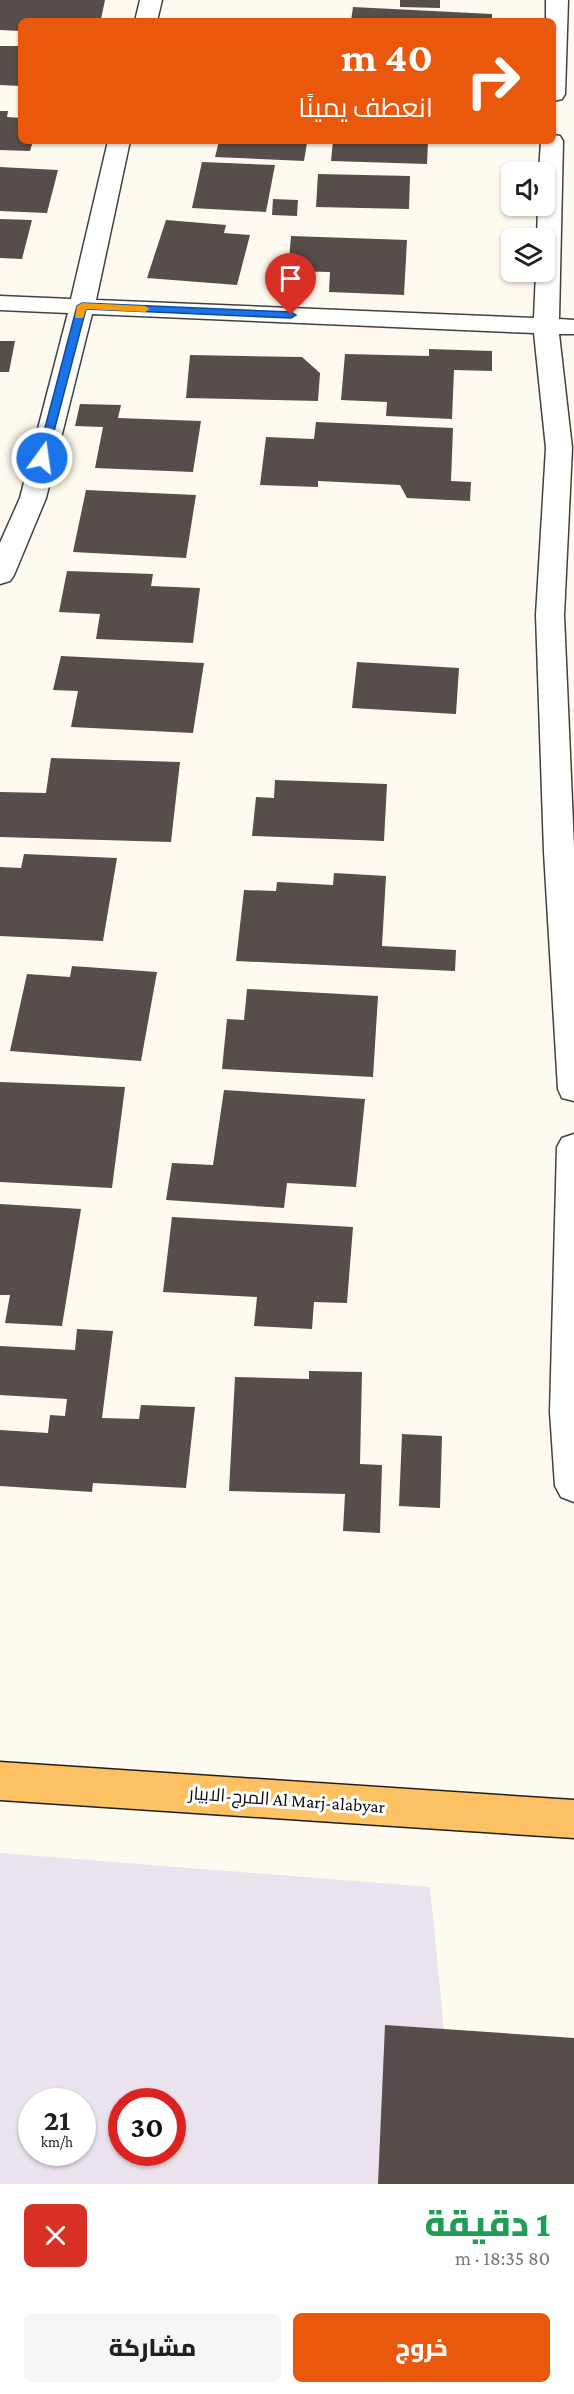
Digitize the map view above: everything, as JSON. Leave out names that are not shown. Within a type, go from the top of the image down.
[{"type":"main road","name":"المرج-الابيار Al Marj-alabyar","points":[[0,1782],[574,1820]]},
{"type":"street","points":[[147,18],[151,0]]},
{"type":"street","points":[[556,31],[557,0]]},
{"type":"street","points":[[0,574],[33,498],[82,306],[118,144]]},
{"type":"street","points":[[552,144],[546,326],[559,448],[550,615],[559,852],[574,1089]]},
{"type":"street","points":[[0,303],[574,327]]},
{"type":"street","points":[[574,1147],[568,1412],[574,1486]]},
{"type":"shaded area","points":[[0,1853],[430,1887],[459,2184],[0,2184]]},
{"type":"building","points":[[0,0],[105,0],[101,18],[18,18],[18,31],[0,30]]},
{"type":"building","points":[[400,0],[440,0],[440,8],[400,7]]},
{"type":"building","points":[[353,7],[492,14],[492,18],[351,18]]},
{"type":"building","points":[[0,46],[18,46],[18,86],[0,85]]},
{"type":"building","points":[[0,111],[8,111],[7,117],[18,118],[18,144],[32,144],[30,151],[0,150]]},
{"type":"building","points":[[218,144],[307,144],[304,161],[215,157]]},
{"type":"building","points":[[333,144],[428,144],[427,164],[331,161]]},
{"type":"building","points":[[202,162],[275,165],[266,212],[192,208]]},
{"type":"building","points":[[0,167],[58,170],[47,213],[0,211]]},
{"type":"building","points":[[318,174],[410,176],[409,209],[316,207]]},
{"type":"building","points":[[273,199],[298,200],[297,216],[272,215]]},
{"type":"building","points":[[0,219],[32,220],[22,259],[0,258]]},
{"type":"building","points":[[166,220],[226,225],[224,233],[250,235],[237,285],[147,278]]},
{"type":"building","points":[[291,236],[407,240],[404,295],[329,292],[330,272],[288,271]]},
{"type":"building","points":[[0,341],[15,341],[9,372],[0,372]]},
{"type":"building","points":[[429,349],[492,351],[492,371],[454,370],[452,419],[386,416],[387,402],[341,400],[345,354],[429,356]]},
{"type":"building","points":[[190,355],[302,357],[320,373],[318,401],[186,398]]},
{"type":"building","points":[[80,404],[121,405],[118,418],[201,421],[193,472],[95,468],[103,427],[75,426]]},
{"type":"building","points":[[316,422],[453,428],[451,481],[471,482],[470,501],[407,498],[400,485],[318,481],[318,487],[260,485],[266,437],[314,439]]},
{"type":"building","points":[[86,490],[196,495],[186,558],[73,552]]},
{"type":"building","points":[[67,571],[153,574],[151,586],[200,588],[193,643],[96,639],[100,614],[59,612]]},
{"type":"building","points":[[61,656],[204,663],[193,733],[71,727],[78,691],[53,690]]},
{"type":"building","points":[[357,662],[459,668],[456,714],[352,708]]},
{"type":"building","points":[[51,758],[180,762],[171,842],[0,837],[0,792],[46,793]]},
{"type":"building","points":[[275,780],[387,784],[384,841],[252,836],[256,797],[274,798]]},
{"type":"building","points":[[24,854],[117,858],[103,941],[0,936],[0,867],[21,868]]},
{"type":"building","points":[[334,873],[386,876],[382,946],[456,950],[455,971],[236,961],[244,890],[276,891],[277,882],[333,885]]},
{"type":"building","points":[[72,966],[157,972],[141,1061],[10,1051],[27,974],[70,977]]},
{"type":"building","points":[[247,989],[378,996],[373,1077],[222,1069],[227,1019],[244,1020]]},
{"type":"building","points":[[0,1082],[125,1087],[112,1188],[0,1182]]},
{"type":"building","points":[[224,1090],[365,1099],[356,1187],[287,1183],[284,1208],[166,1200],[172,1163],[213,1165]]},
{"type":"building","points":[[0,1204],[81,1209],[62,1326],[5,1323],[10,1295],[0,1295]]},
{"type":"building","points":[[172,1217],[353,1227],[347,1303],[314,1302],[312,1329],[254,1326],[257,1297],[163,1292]]},
{"type":"building","points":[[77,1329],[113,1331],[102,1418],[139,1419],[141,1405],[195,1407],[186,1488],[93,1483],[92,1492],[0,1486],[0,1430],[48,1433],[50,1415],[65,1416],[67,1399],[0,1395],[0,1346],[75,1350]]},
{"type":"building","points":[[309,1371],[362,1372],[360,1464],[382,1465],[380,1533],[343,1531],[345,1494],[229,1491],[235,1377],[309,1379]]},
{"type":"building","points":[[402,1434],[442,1436],[440,1508],[399,1506]]},
{"type":"building","points":[[385,2025],[574,2038],[574,2184],[378,2184]]},
{"type":"slow traffic","points":[[79,316],[82,306],[145,309]]},
{"type":"route","points":[[42,458],[82,306],[291,315]]}]
